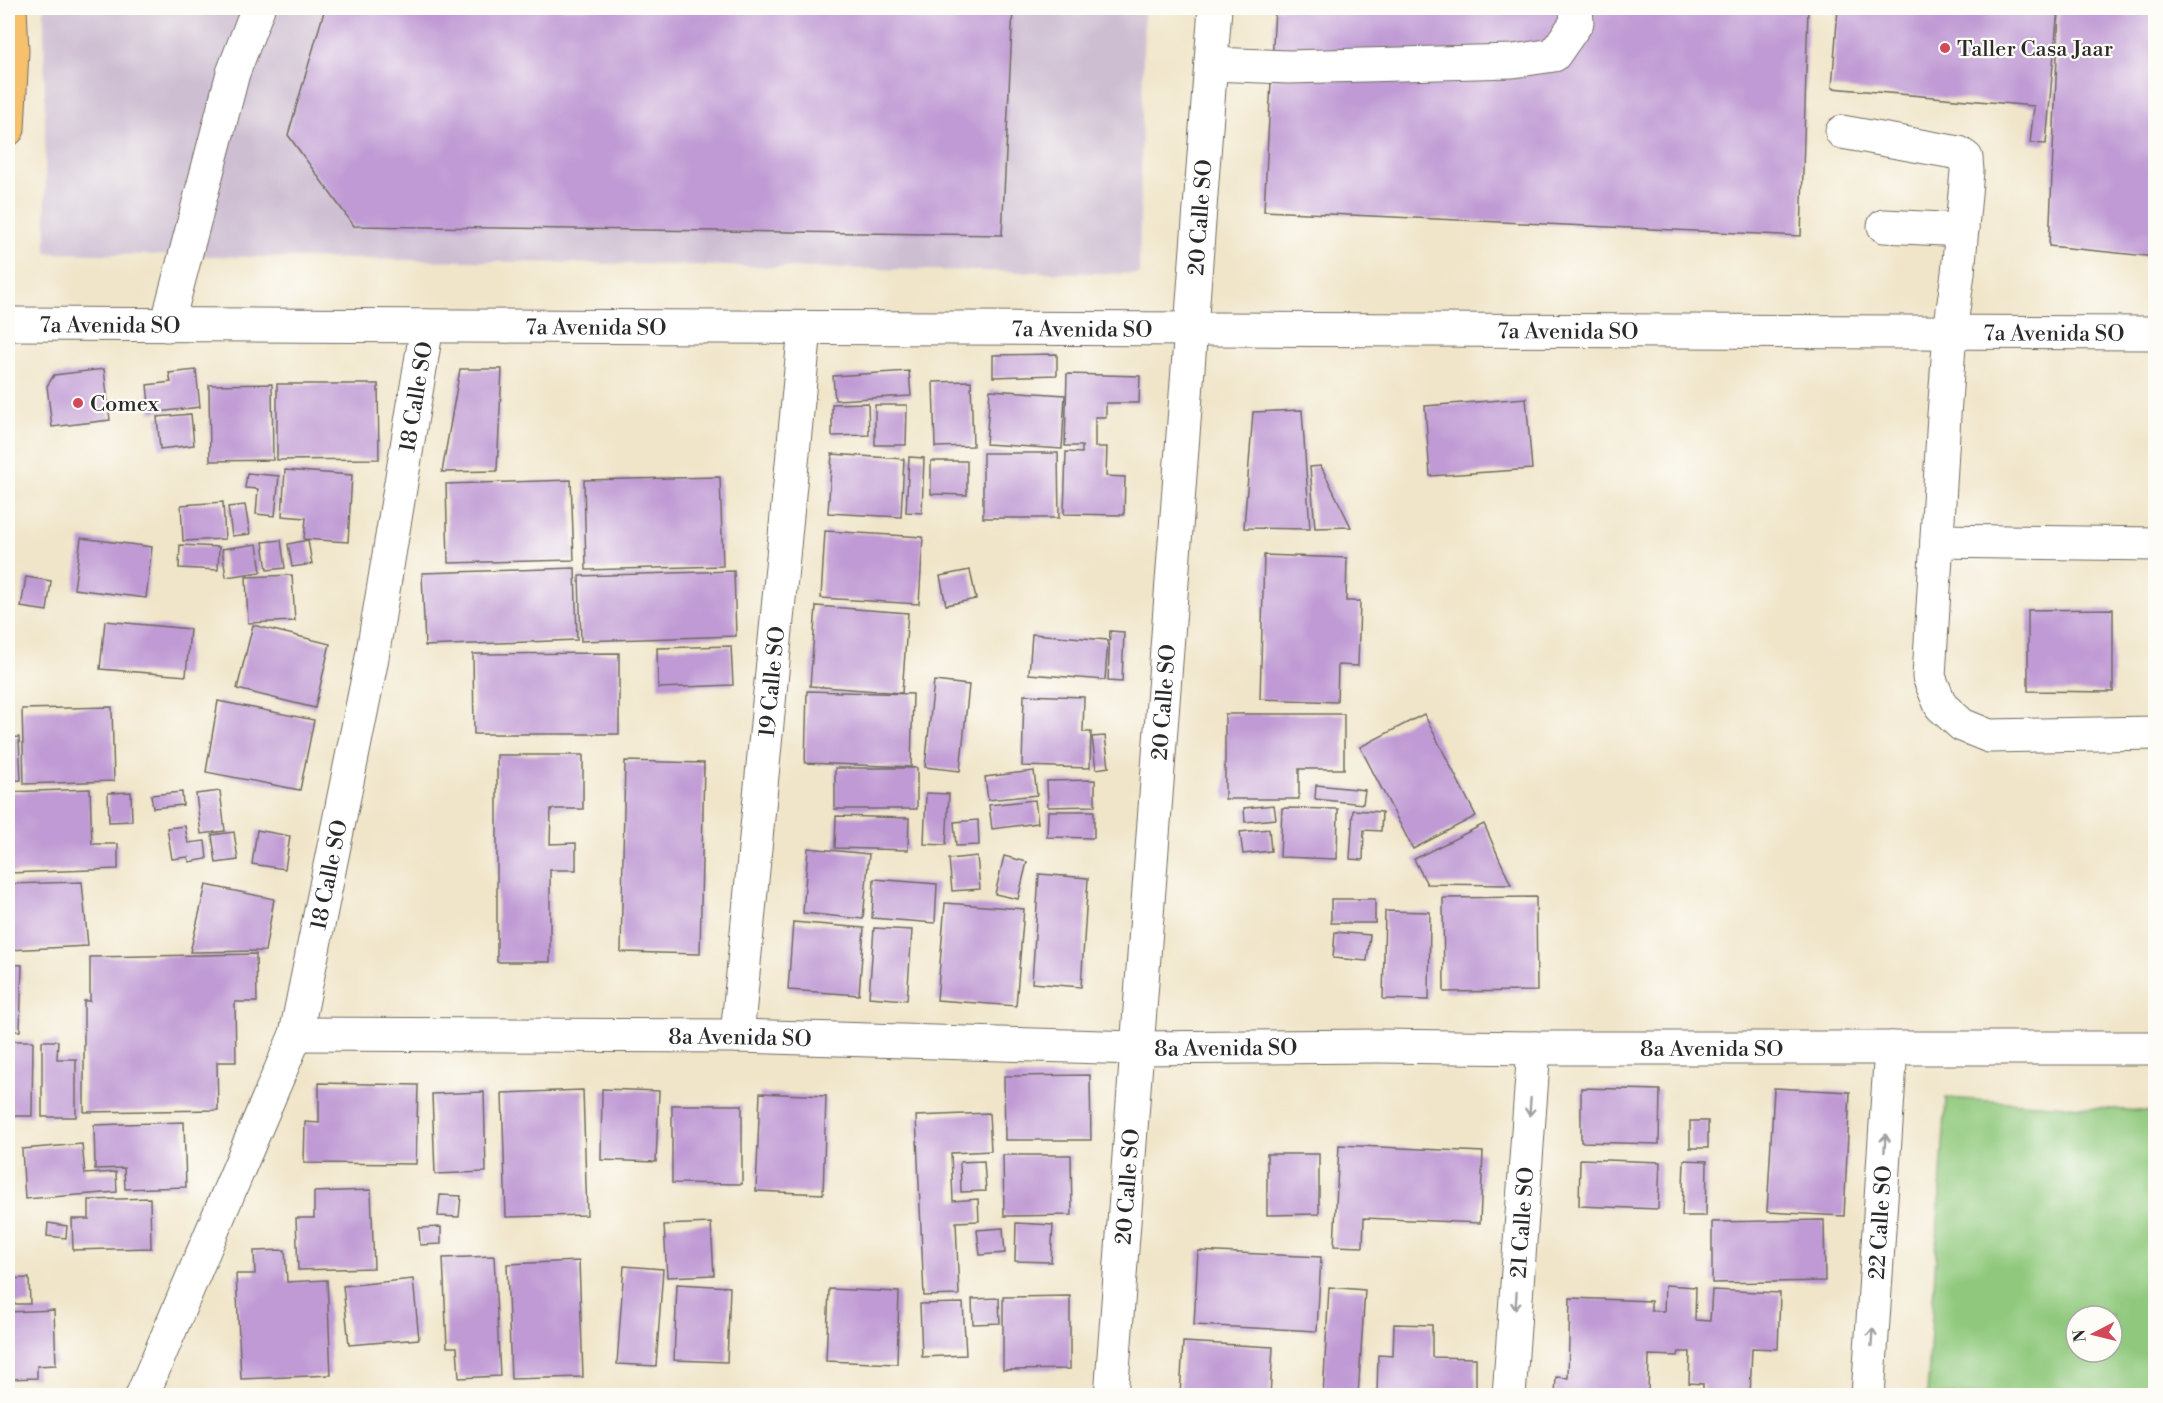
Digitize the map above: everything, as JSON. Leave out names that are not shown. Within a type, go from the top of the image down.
[{"type":"highway","points":[[8,129],[12,51],[10,8]]},
{"type":"street","points":[[167,325],[233,73],[258,8]]},
{"type":"street","name":"20 Calle SO","points":[[1111,1395],[1215,8]]},
{"type":"street","points":[[1211,64],[1289,67],[1513,61],[1554,55],[1577,22],[1576,8]]},
{"type":"street","points":[[1842,132],[1959,153],[1966,158],[1962,231],[1950,332],[1929,677],[1941,706],[1962,725],[1989,736],[2156,733]]},
{"type":"street","points":[[1884,226],[1962,231]]},
{"type":"street","name":"7a Avenida SO","points":[[8,324],[2156,333]]},
{"type":"street","name":"18 Calle SO","points":[[142,1395],[296,1034],[371,663],[427,326]]},
{"type":"street","name":"19 Calle SO","points":[[737,1036],[805,328]]},
{"type":"street","points":[[1937,541],[2156,544]]},
{"type":"street","name":"8a Avenida SO","points":[[296,1034],[737,1036],[1137,1048],[1378,1046],[2156,1048]]},
{"type":"street","name":"21 Calle SO","points":[[1509,1395],[1534,1048]]},
{"type":"street","name":"22 Calle SO","points":[[1869,1395],[1891,1048]]},
{"type":"shaded area","points":[[44,8],[1144,8],[1139,274],[46,253]]},
{"type":"green space","points":[[1946,1098],[2155,1112],[2155,1395],[1927,1395]]},
{"type":"building","points":[[325,8],[1013,8],[1002,235],[354,226],[288,135]]},
{"type":"building","points":[[1275,8],[1808,8],[1801,236],[1264,211]]},
{"type":"building","name":"Taller Casa Jaar","points":[[1838,8],[2058,8],[2046,144],[2030,143],[2034,106],[1832,88]]},
{"type":"building","points":[[2059,8],[2156,8],[2156,257],[2049,246]]},
{"type":"building","points":[[1057,354],[1057,375],[993,377],[993,355]]},
{"type":"building","name":"Comex","points":[[104,369],[110,420],[52,427],[47,386],[54,375]]},
{"type":"building","points":[[460,369],[502,369],[497,471],[442,472]]},
{"type":"building","points":[[196,370],[200,407],[150,413],[147,385],[171,382],[169,373]]},
{"type":"building","points":[[909,371],[911,396],[835,400],[833,376]]},
{"type":"building","points":[[1067,374],[1140,376],[1139,403],[1106,403],[1106,417],[1095,417],[1095,447],[1107,447],[1106,476],[1125,477],[1124,515],[1064,514],[1066,452],[1082,453],[1082,446],[1065,446]]},
{"type":"building","points":[[971,381],[973,446],[935,447],[933,382]]},
{"type":"building","points":[[272,384],[273,460],[210,461],[209,385]]},
{"type":"building","points":[[277,384],[378,384],[379,459],[277,460]]},
{"type":"building","points":[[990,390],[1065,395],[1062,449],[986,444]]},
{"type":"building","points":[[1526,398],[1532,469],[1430,476],[1425,406]]},
{"type":"building","points":[[868,403],[869,435],[832,436],[832,404]]},
{"type":"building","points":[[875,405],[907,405],[906,445],[875,445]]},
{"type":"building","points":[[1302,410],[1310,529],[1244,528],[1253,412]]},
{"type":"building","points":[[191,414],[194,445],[160,449],[157,417]]},
{"type":"building","points":[[983,453],[1058,453],[1059,518],[983,518]]},
{"type":"building","points":[[832,454],[904,459],[901,517],[828,513]]},
{"type":"building","points":[[909,457],[924,458],[922,513],[906,512]]},
{"type":"building","points":[[931,461],[967,461],[967,495],[931,494]]},
{"type":"building","points":[[1321,466],[1351,527],[1315,528],[1310,467]]},
{"type":"building","points":[[285,470],[352,475],[348,542],[304,539],[306,518],[282,516]]},
{"type":"building","points":[[247,473],[279,476],[275,516],[256,514],[258,489],[245,488]]},
{"type":"building","points":[[720,477],[723,566],[586,570],[584,480]]},
{"type":"building","points":[[571,480],[574,560],[448,563],[446,484]]},
{"type":"building","points":[[223,502],[225,539],[183,541],[181,505]]},
{"type":"building","points":[[245,505],[250,534],[232,536],[228,507]]},
{"type":"building","points":[[825,531],[923,537],[919,604],[821,598]]},
{"type":"building","points":[[81,538],[152,547],[146,598],[74,589]]},
{"type":"building","points":[[281,540],[285,568],[267,570],[263,542]]},
{"type":"building","points":[[308,540],[312,564],[292,567],[288,544]]},
{"type":"building","points":[[257,544],[261,572],[226,577],[222,549]]},
{"type":"building","points":[[180,545],[219,547],[218,570],[179,568]]},
{"type":"building","points":[[1264,555],[1347,558],[1346,601],[1360,601],[1358,666],[1338,665],[1337,702],[1260,699]]},
{"type":"building","points":[[575,568],[577,640],[425,646],[422,573]]},
{"type":"building","points":[[970,570],[976,599],[946,605],[940,576]]},
{"type":"building","points":[[734,571],[736,636],[581,641],[579,576]]},
{"type":"building","points":[[292,575],[295,621],[248,623],[246,577]]},
{"type":"building","points":[[26,577],[51,581],[47,611],[21,607]]},
{"type":"building","points":[[816,606],[908,613],[902,693],[810,686]]},
{"type":"building","points":[[2113,609],[2113,692],[2028,691],[2028,610]]},
{"type":"building","points":[[105,621],[190,629],[186,676],[100,669]]},
{"type":"building","points":[[253,625],[330,644],[315,708],[237,689]]},
{"type":"building","points":[[1110,631],[1124,632],[1122,682],[1108,681]]},
{"type":"building","points":[[1032,634],[1108,640],[1105,680],[1029,674]]},
{"type":"building","points":[[731,646],[733,685],[658,688],[657,648]]},
{"type":"building","points":[[619,653],[619,734],[474,734],[473,654]]},
{"type":"building","points":[[934,681],[969,685],[960,771],[925,767]]},
{"type":"building","points":[[807,691],[913,694],[911,767],[805,763]]},
{"type":"building","points":[[1024,695],[1084,697],[1083,732],[1091,732],[1090,768],[1022,766]]},
{"type":"building","points":[[218,701],[314,720],[300,790],[206,772]]},
{"type":"building","points":[[112,707],[114,781],[24,784],[22,709]]},
{"type":"building","points":[[1225,714],[1344,714],[1344,769],[1299,769],[1299,799],[1225,799]]},
{"type":"building","points":[[1424,714],[1476,816],[1413,849],[1360,747]]},
{"type":"building","points":[[1105,736],[1109,767],[1096,769],[1092,737]]},
{"type":"building","points":[[19,737],[21,780],[8,781],[8,738]]},
{"type":"building","points":[[497,755],[583,755],[583,809],[551,809],[550,844],[576,843],[576,870],[550,870],[550,962],[497,962]]},
{"type":"building","points":[[625,761],[704,763],[700,954],[621,952]]},
{"type":"building","points":[[835,768],[917,768],[917,809],[835,809]]},
{"type":"building","points":[[1034,771],[1037,795],[988,800],[985,777]]},
{"type":"building","points":[[1095,780],[1095,806],[1048,807],[1047,781]]},
{"type":"building","points":[[1316,785],[1365,790],[1363,804],[1315,799]]},
{"type":"building","points":[[90,789],[92,844],[118,844],[118,869],[8,873],[8,792]]},
{"type":"building","points":[[220,791],[225,831],[201,834],[196,794]]},
{"type":"building","points":[[131,792],[132,821],[109,822],[108,793]]},
{"type":"building","points":[[182,792],[183,805],[153,808],[151,795]]},
{"type":"building","points":[[926,793],[949,794],[946,845],[924,844]]},
{"type":"building","points":[[1035,800],[1038,823],[992,829],[989,805]]},
{"type":"building","points":[[1274,805],[1276,819],[1245,822],[1244,808]]},
{"type":"building","points":[[1282,808],[1338,809],[1337,859],[1280,857]]},
{"type":"building","points":[[1353,810],[1382,812],[1381,831],[1364,830],[1363,860],[1350,859]]},
{"type":"building","points":[[1048,811],[1094,811],[1094,838],[1047,837]]},
{"type":"building","points":[[836,816],[909,818],[908,850],[835,848]]},
{"type":"building","points":[[978,820],[979,845],[956,846],[954,822]]},
{"type":"building","points":[[1484,824],[1511,885],[1427,884],[1414,859]]},
{"type":"building","points":[[185,826],[188,843],[205,841],[207,859],[189,862],[188,857],[172,859],[167,828]]},
{"type":"building","points":[[1269,829],[1271,851],[1243,854],[1240,832]]},
{"type":"building","points":[[257,830],[290,836],[285,869],[252,864]]},
{"type":"building","points":[[234,832],[238,860],[216,863],[212,835]]},
{"type":"building","points":[[808,848],[869,854],[863,919],[803,913]]},
{"type":"building","points":[[977,856],[980,889],[952,891],[949,859]]},
{"type":"building","points":[[1004,856],[1027,862],[1018,899],[995,894]]},
{"type":"building","points":[[1039,874],[1088,878],[1081,987],[1032,983]]},
{"type":"building","points":[[874,879],[937,884],[935,923],[872,918]]},
{"type":"building","points":[[82,882],[88,946],[8,950],[8,884]]},
{"type":"building","points":[[206,885],[274,899],[265,951],[190,952]]},
{"type":"building","points":[[1536,897],[1537,991],[1444,992],[1443,898]]},
{"type":"building","points":[[1331,899],[1375,899],[1375,923],[1331,923]]},
{"type":"building","points":[[945,903],[1024,909],[1016,1006],[937,1000]]},
{"type":"building","points":[[1385,911],[1430,912],[1429,1000],[1383,999]]},
{"type":"building","points":[[793,922],[864,928],[859,995],[788,990]]},
{"type":"building","points":[[874,928],[912,930],[907,1000],[869,997]]},
{"type":"building","points":[[1335,932],[1370,935],[1367,961],[1333,958]]},
{"type":"building","points":[[256,954],[257,1002],[235,1002],[236,1062],[217,1062],[218,1110],[84,1112],[84,1001],[90,1001],[90,957]]},
{"type":"building","points":[[8,964],[22,965],[20,1031],[8,1031]]},
{"type":"building","points":[[8,1041],[33,1041],[32,1116],[8,1116]]},
{"type":"building","points":[[42,1041],[58,1041],[57,1059],[76,1059],[76,1117],[42,1117]]},
{"type":"building","points":[[1090,1075],[1091,1140],[1005,1140],[1004,1076]]},
{"type":"building","points":[[319,1083],[418,1085],[416,1164],[304,1163],[305,1122],[319,1123]]},
{"type":"building","points":[[1581,1088],[1660,1090],[1659,1144],[1581,1142]]},
{"type":"building","points":[[1774,1088],[1850,1092],[1844,1216],[1767,1212]]},
{"type":"building","points":[[602,1089],[659,1091],[656,1162],[601,1160]]},
{"type":"building","points":[[583,1090],[587,1215],[506,1217],[502,1093]]},
{"type":"building","points":[[484,1092],[486,1172],[435,1174],[432,1094]]},
{"type":"building","points":[[760,1093],[826,1096],[823,1194],[756,1191]]},
{"type":"building","points":[[672,1105],[742,1105],[742,1184],[672,1183]]},
{"type":"building","points":[[989,1113],[991,1151],[951,1153],[953,1201],[978,1199],[979,1221],[956,1222],[959,1295],[924,1296],[916,1116]]},
{"type":"building","points":[[1690,1121],[1708,1121],[1708,1148],[1690,1148]]},
{"type":"building","points":[[184,1122],[186,1187],[125,1189],[124,1168],[95,1169],[94,1125]]},
{"type":"building","points":[[82,1144],[85,1174],[116,1172],[117,1192],[25,1199],[22,1149]]},
{"type":"building","points":[[1339,1145],[1483,1152],[1480,1223],[1364,1218],[1363,1247],[1334,1246]]},
{"type":"building","points":[[1267,1154],[1319,1154],[1319,1214],[1267,1215]]},
{"type":"building","points":[[1003,1155],[1071,1155],[1072,1215],[1004,1216]]},
{"type":"building","points":[[1580,1159],[1660,1162],[1658,1209],[1579,1206]]},
{"type":"building","points":[[1684,1160],[1707,1161],[1706,1216],[1682,1216]]},
{"type":"building","points":[[984,1161],[986,1191],[961,1192],[960,1162]]},
{"type":"building","points":[[371,1190],[374,1268],[298,1270],[296,1218],[314,1218],[314,1192]]},
{"type":"building","points":[[440,1195],[461,1196],[459,1217],[438,1216]]},
{"type":"building","points":[[150,1198],[151,1248],[73,1250],[72,1219],[89,1219],[89,1200]]},
{"type":"building","points":[[1824,1220],[1825,1281],[1712,1283],[1712,1222]]},
{"type":"building","points":[[48,1223],[67,1226],[66,1238],[47,1236]]},
{"type":"building","points":[[711,1223],[714,1275],[667,1277],[664,1225]]},
{"type":"building","points":[[1016,1223],[1053,1225],[1051,1262],[1015,1261]]},
{"type":"building","points":[[441,1227],[441,1244],[420,1245],[419,1228]]},
{"type":"building","points":[[1003,1228],[1005,1253],[980,1255],[977,1230]]},
{"type":"building","points":[[285,1250],[287,1282],[327,1280],[331,1375],[241,1379],[236,1274],[255,1274],[254,1251]]},
{"type":"building","points":[[1198,1251],[1321,1257],[1317,1331],[1194,1325]]},
{"type":"building","points":[[494,1256],[500,1376],[459,1378],[457,1347],[447,1347],[443,1258]]},
{"type":"building","points":[[579,1261],[583,1377],[511,1379],[507,1264]]},
{"type":"building","points":[[624,1266],[663,1269],[656,1366],[617,1364]]},
{"type":"building","points":[[29,1278],[30,1304],[8,1304],[8,1279]]},
{"type":"building","points":[[413,1279],[419,1339],[349,1345],[343,1286]]},
{"type":"building","points":[[677,1284],[730,1287],[727,1362],[674,1360]]},
{"type":"building","points":[[1665,1285],[1696,1287],[1695,1320],[1710,1321],[1712,1290],[1780,1293],[1778,1349],[1752,1348],[1750,1396],[1703,1396],[1703,1384],[1689,1383],[1690,1352],[1679,1352],[1678,1356],[1649,1355],[1648,1396],[1555,1396],[1556,1377],[1568,1378],[1570,1298],[1651,1301],[1651,1311],[1664,1311]]},
{"type":"building","points":[[1329,1287],[1365,1290],[1358,1396],[1323,1396]]},
{"type":"building","points":[[829,1289],[899,1292],[897,1364],[826,1361]]},
{"type":"building","points":[[1070,1296],[1070,1369],[1003,1370],[1003,1297]]},
{"type":"building","points":[[999,1298],[1000,1323],[973,1324],[972,1299]]},
{"type":"building","points":[[963,1303],[966,1355],[922,1357],[920,1304]]},
{"type":"building","points":[[54,1310],[56,1365],[37,1366],[37,1378],[8,1379],[8,1312]]},
{"type":"building","points":[[1394,1324],[1432,1325],[1432,1357],[1476,1358],[1476,1396],[1377,1396],[1378,1355],[1393,1356]]},
{"type":"building","points":[[1183,1342],[1273,1347],[1270,1396],[1180,1396]]},
{"type":"place","name":"Taller Casa Jaar","points":[[1945,48]]},
{"type":"place","name":"Comex","points":[[78,403]]}]
